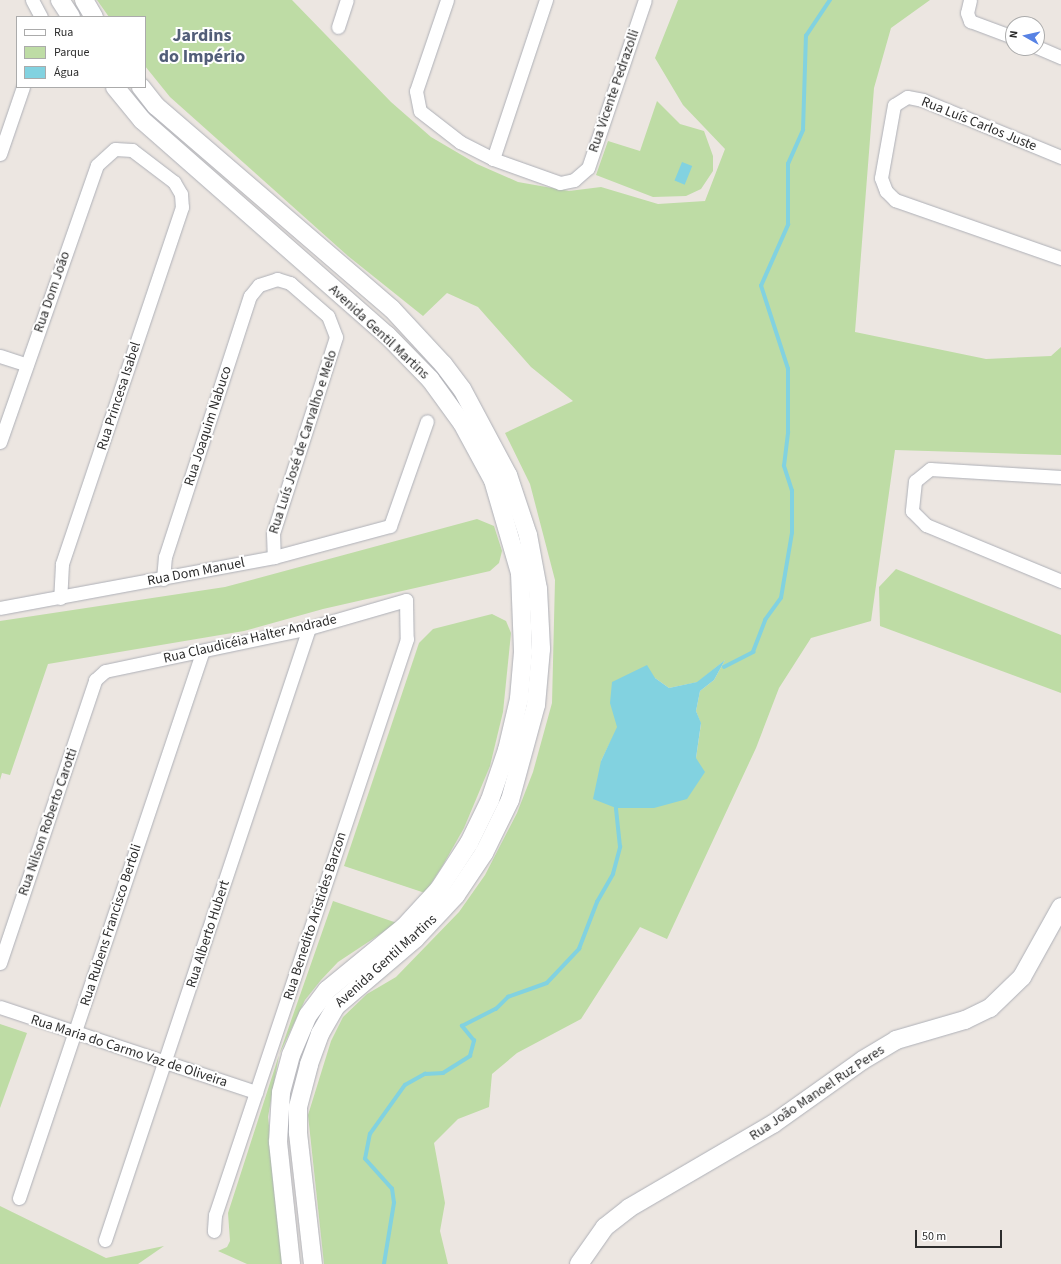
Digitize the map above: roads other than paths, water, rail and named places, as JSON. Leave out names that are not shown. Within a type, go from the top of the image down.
[{"type":"main road","points":[[60,0],[70,16]]},
{"type":"main road","points":[[84,0],[93,16]]},
{"type":"main road","name":"Avenida Gentil Martins","points":[[116,88],[142,120],[387,335],[430,379],[500,478]]},
{"type":"main road","name":"Avenida Gentil Martins","points":[[142,88],[156,106],[392,309],[462,389],[506,495],[528,572],[541,649],[536,705],[510,800],[484,853],[456,895],[415,939],[336,1006],[328,1017],[309,1065],[298,1107],[298,1133],[313,1264]]},
{"type":"main road","name":"Avenida Gentil Martins","points":[[291,1264],[278,1142],[281,1093],[291,1055],[308,1015],[327,990],[404,927],[439,889],[469,843],[508,750],[518,699],[530,590]]},
{"type":"main road","name":"Rua João Manoel Ruz Peres","points":[[579,1264],[605,1227],[629,1208],[766,1128],[862,1060],[896,1040],[965,1020],[990,1008],[1022,977],[1061,907]]},
{"type":"street","points":[[338,27],[347,0]]},
{"type":"street","points":[[447,0],[418,86],[417,102],[427,120],[493,159],[546,0]]},
{"type":"street","name":"Rua Vicente Pedrazolli","points":[[493,159],[555,182],[578,178],[590,163],[645,0]]},
{"type":"street","points":[[970,0],[967,16],[970,21],[1005,34]]},
{"type":"street","points":[[1045,50],[1061,57]]},
{"type":"street","points":[[0,154],[23,88]]},
{"type":"street","name":"Rua Luís Carlos Juste","points":[[1061,157],[922,100],[907,97],[897,101],[889,124],[881,178],[886,191],[895,200],[1061,258]]},
{"type":"street","name":"Rua Dom João","points":[[0,442],[97,165],[115,149],[132,150],[171,179],[181,194]]},
{"type":"street","name":"Rua Princesa Isabel","points":[[60,598],[62,564],[182,207],[181,194]]},
{"type":"street","name":"Rua Luís José de Carvalho e Melo","points":[[267,280],[290,283],[328,316],[335,328],[335,342],[273,533],[274,557]]},
{"type":"street","name":"Rua Joaquim Nabuco","points":[[163,579],[165,557],[250,296],[267,280]]},
{"type":"street","points":[[0,356],[27,365]]},
{"type":"street","name":"Rua Dom Manuel","points":[[0,608],[163,579],[274,557],[390,526],[427,421]]},
{"type":"street","points":[[1061,477],[930,469],[915,481],[912,511],[926,525],[1061,580]]},
{"type":"street","name":"Rua Claudicéia Halter Andrade","points":[[95,680],[114,668],[202,653],[309,628],[406,600]]},
{"type":"street","name":"Rua Benedito Aristides Barzon","points":[[214,1231],[215,1215],[407,640],[406,600]]},
{"type":"street","name":"Rua Alberto Hubert","points":[[105,1240],[309,628]]},
{"type":"street","name":"Rua Rubens Francisco Bertoli","points":[[19,1198],[202,653]]},
{"type":"street","name":"Rua Nilson Roberto Carotti","points":[[0,963],[95,680]]},
{"type":"street","name":"Rua Maria do Carmo Vaz de Oliveira","points":[[1,1009],[256,1092]]},
{"type":"water","points":[[682,162],[692,166],[685,185],[675,181]]},
{"type":"water","points":[[725,660],[714,680],[700,691],[696,711],[701,723],[696,758],[705,772],[687,799],[654,808],[616,808],[593,799],[601,761],[617,727],[610,703],[612,682],[647,665],[655,678],[669,688],[697,682]]},
{"type":"waterway","points":[[724,667],[753,652],[765,620],[781,598],[792,533],[792,491],[784,466],[788,432],[788,369],[761,286],[788,225],[788,164],[803,130],[806,36],[830,0]]},
{"type":"waterway","points":[[384,1264],[394,1203],[392,1189],[365,1159],[370,1134],[405,1085],[425,1074],[443,1073],[470,1056],[474,1041],[462,1026],[496,1009],[508,997],[547,983],[579,949],[597,902],[613,874],[620,847],[616,808]]},
{"type":"district","name":"Jardins do Império","points":[[202,47]]}]
